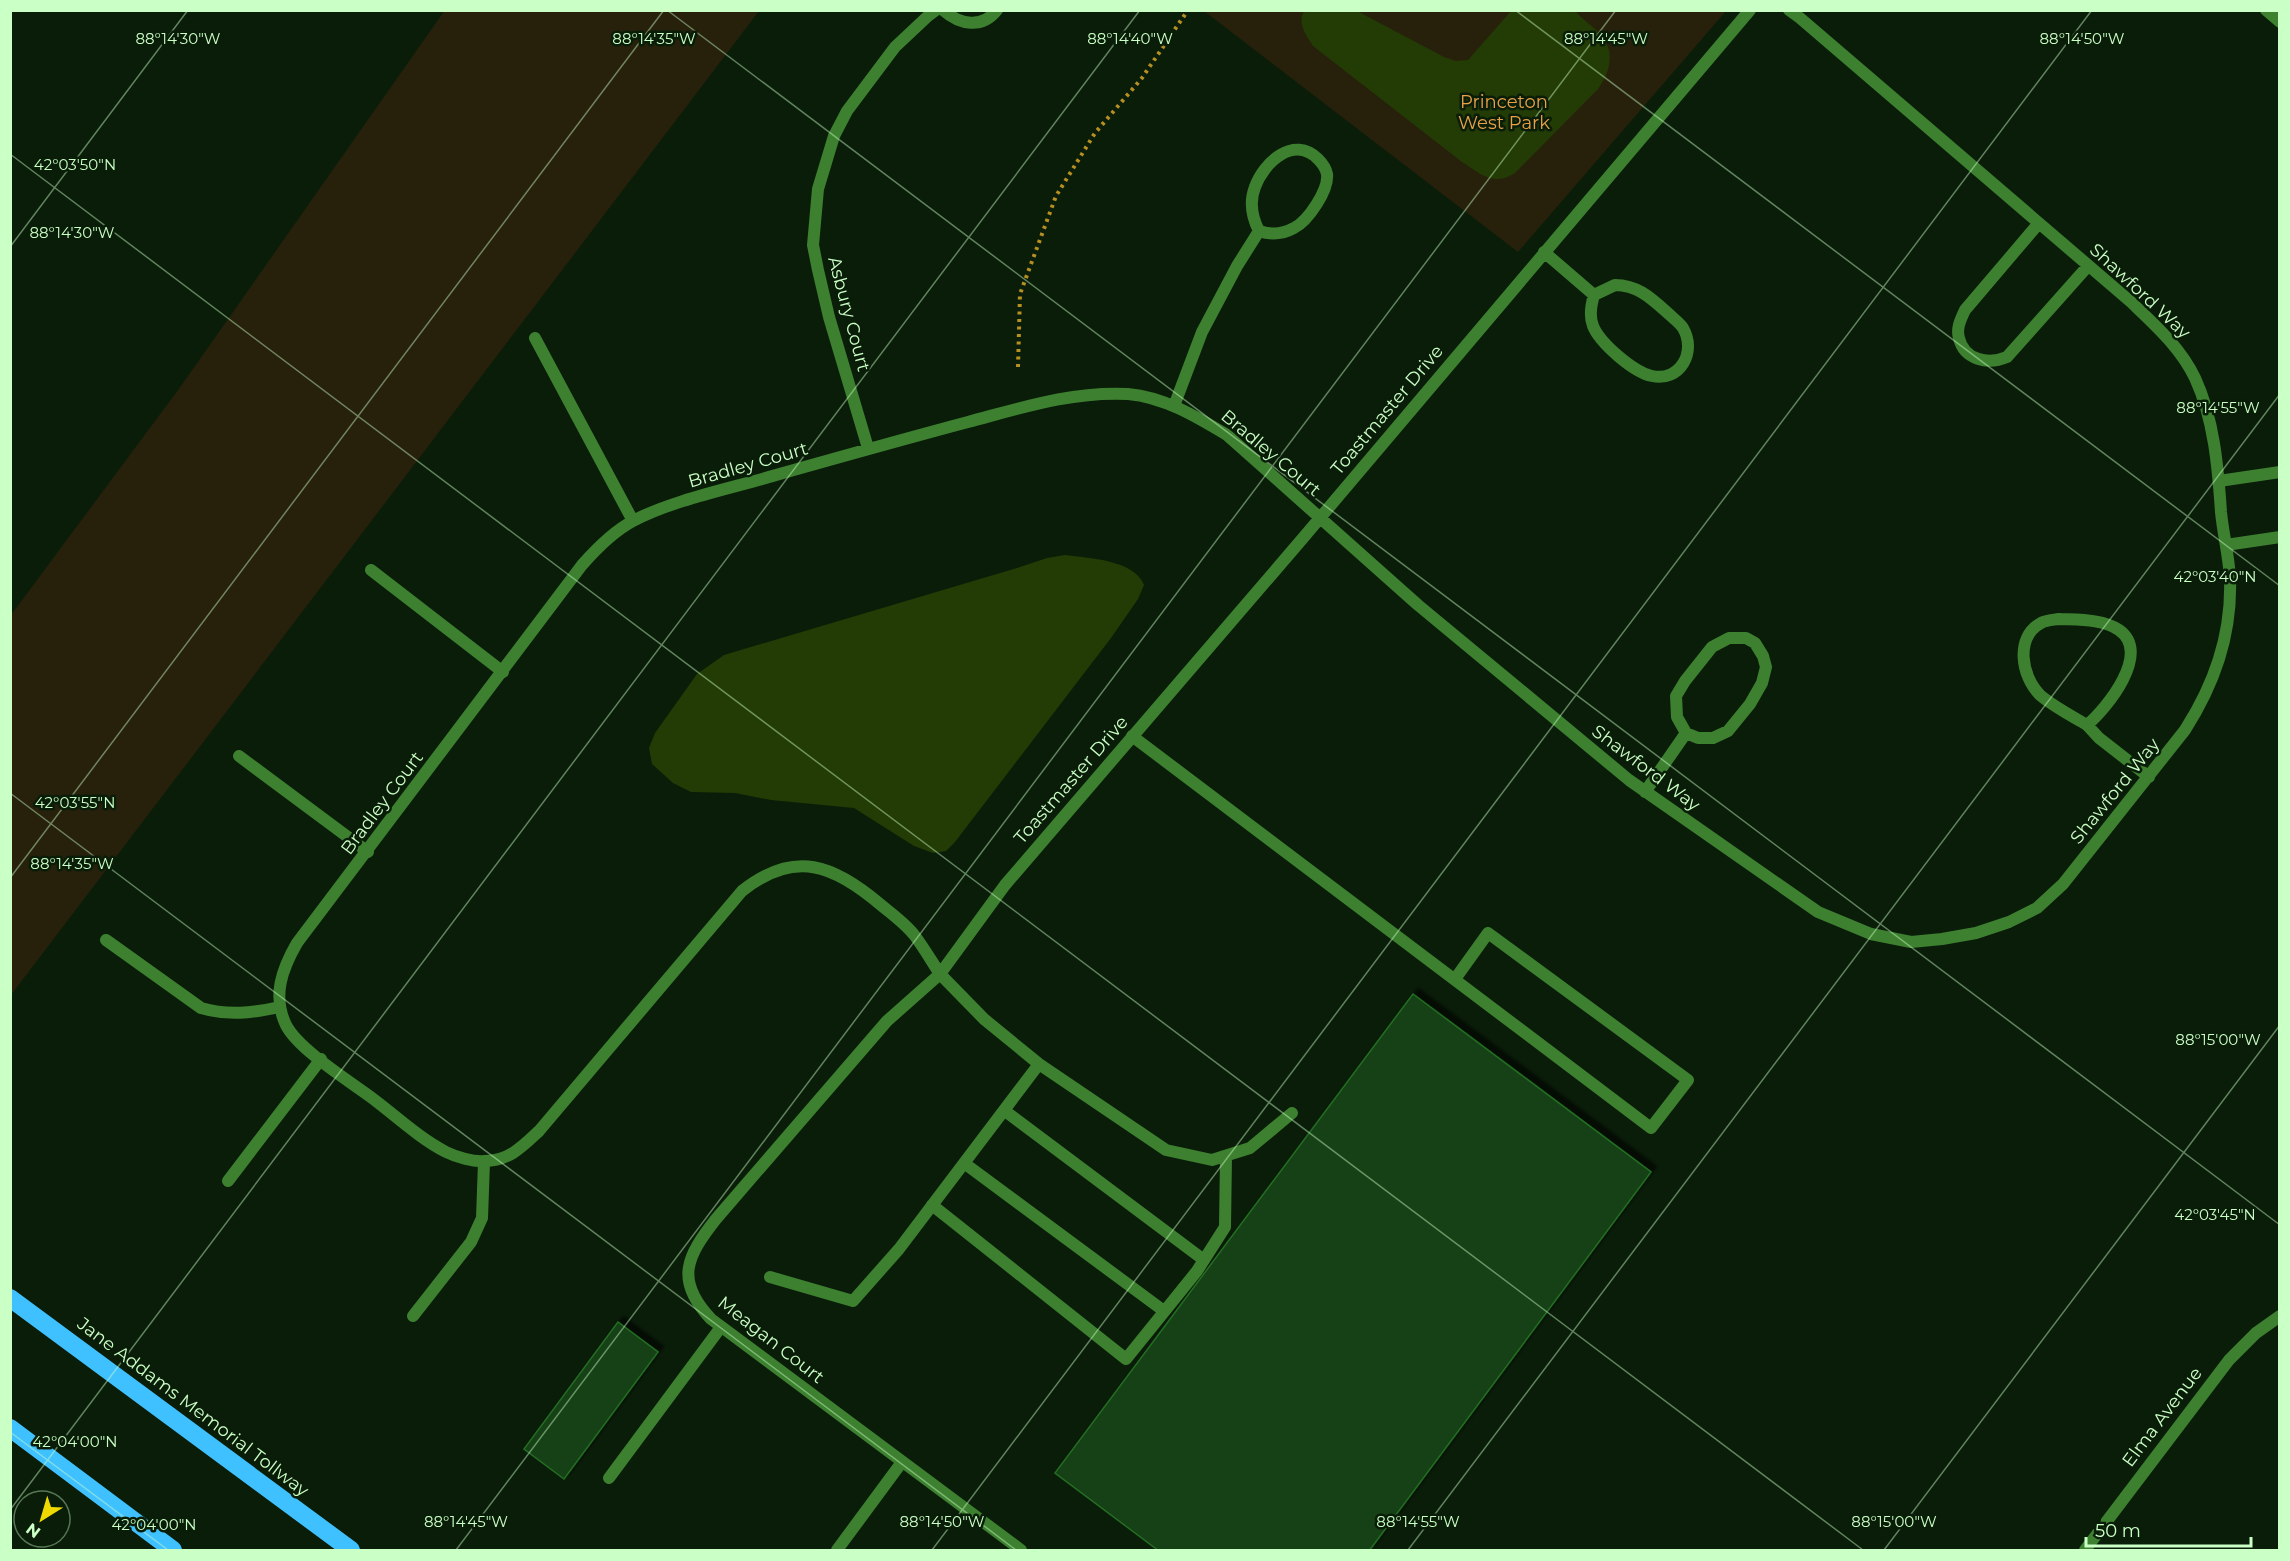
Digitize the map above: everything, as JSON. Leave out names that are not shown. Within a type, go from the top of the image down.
[{"type":"highway","name":"Jane Addams Memorial Tollway","points":[[10,1298],[351,1551]]},
{"type":"highway","points":[[10,1428],[173,1551]]},
{"type":"street","name":"Asbury Court","points":[[868,448],[829,317],[813,245],[818,189],[834,136],[847,111],[895,47],[936,10]]},
{"type":"street","points":[[943,10],[960,21],[973,23],[984,22],[997,10]]},
{"type":"street","name":"Toastmaster Drive","points":[[940,974],[1005,885],[1750,10]]},
{"type":"street","name":"Shawford Way","points":[[1319,518],[1522,693],[1645,792],[1818,912],[1871,934],[1911,942],[1976,933],[2009,922],[2037,908],[2063,884],[2185,730],[2212,682],[2222,649],[2230,581],[2219,481],[2203,399],[2185,360],[2168,337],[2039,223],[1789,10]]},
{"type":"street","points":[[2266,10],[2280,22]]},
{"type":"street","points":[[1300,149],[1313,154],[1322,163],[1327,173],[1324,192],[1310,212],[1296,227],[1269,234],[1259,231],[1252,218],[1252,201],[1254,187],[1261,174],[1276,156],[1288,150],[1300,149]]},
{"type":"street","points":[[2039,223],[1965,310],[1959,324],[1959,340],[1969,353],[1983,362],[2007,357],[2088,266]]},
{"type":"street","points":[[1173,406],[1202,332],[1237,266],[1259,231]]},
{"type":"street","points":[[1544,252],[1594,295]]},
{"type":"street","points":[[1615,285],[1629,285],[1641,291],[1664,310],[1682,326],[1686,336],[1688,357],[1681,367],[1673,374],[1652,376],[1629,365],[1601,339],[1593,326],[1591,315],[1594,295],[1615,285]]},
{"type":"street","points":[[535,338],[633,521]]},
{"type":"street","name":"Bradley Court","points":[[484,1162],[447,1153],[300,1042],[286,1026],[280,1007],[280,980],[287,960],[297,943],[592,554],[633,521],[670,506],[868,448],[1042,402],[1084,394],[1130,394],[1173,406],[1198,417],[1227,435],[1319,518]]},
{"type":"street","points":[[2219,481],[2280,472]]},
{"type":"street","points":[[2226,545],[2280,537]]},
{"type":"street","points":[[371,570],[503,672]]},
{"type":"street","points":[[2087,725],[2101,712],[2126,674],[2131,660],[2131,650],[2126,638],[2119,630],[2105,624],[2059,619],[2043,621],[2032,629],[2025,639],[2023,656],[2027,677],[2041,695],[2087,725],[2099,738],[2149,777]]},
{"type":"street","points":[[1729,638],[1746,638],[1755,643],[1763,656],[1766,667],[1762,683],[1750,705],[1728,731],[1713,738],[1698,738],[1686,733],[1677,717],[1676,696],[1685,681],[1712,646],[1729,638]]},
{"type":"street","points":[[1645,792],[1686,733]]},
{"type":"street","points":[[1132,736],[1651,1128],[1688,1080],[1488,933],[1455,979]]},
{"type":"street","points":[[239,756],[368,852]]},
{"type":"street","points":[[413,1316],[471,1242],[482,1218],[484,1162],[501,1159],[518,1151],[539,1131],[742,891],[758,879],[794,866],[817,867],[832,871],[864,890],[914,934],[940,974],[984,1018],[1039,1064],[1166,1150],[1212,1160],[1226,1156],[1250,1148],[1292,1113]]},
{"type":"street","points":[[106,940],[201,1008],[234,1014],[280,1007]]},
{"type":"street","name":"Meagan Court","points":[[940,974],[887,1021],[716,1219],[694,1248],[690,1259],[692,1293],[699,1306],[721,1327],[1021,1551]]},
{"type":"street","points":[[228,1181],[321,1059]]},
{"type":"street","points":[[770,1277],[853,1301],[899,1249],[1039,1064]]},
{"type":"street","points":[[1005,1111],[1204,1260]]},
{"type":"street","points":[[932,1205],[1126,1359],[1204,1260],[1225,1227],[1226,1156]]},
{"type":"street","points":[[964,1163],[1164,1311]]},
{"type":"street","name":"Elma Avenue","points":[[2085,1551],[2201,1394],[2229,1360],[2256,1333],[2280,1316]]},
{"type":"street","points":[[609,1478],[721,1327]]},
{"type":"street","points":[[837,1551],[902,1462]]},
{"type":"path","points":[[1018,367],[1020,294],[1056,196],[1095,133],[1142,78],[1188,10]]},
{"type":"green space","points":[[445,10],[759,11],[11,995],[11,615],[181,386]]},
{"type":"green space","name":"Princeton West Park","points":[[1204,11],[1726,11],[1518,252]]},
{"type":"shaded area","points":[[1304,11],[1357,11],[1444,57],[1456,61],[1468,60],[1511,11],[1575,11],[1596,30],[1606,43],[1610,57],[1608,70],[1598,89],[1515,173],[1494,179],[1462,162],[1313,46],[1302,25]]},
{"type":"shaded area","points":[[1065,555],[1098,559],[1121,565],[1131,570],[1144,585],[1138,599],[1111,638],[946,851],[933,853],[914,846],[854,808],[771,800],[735,793],[691,792],[673,783],[652,764],[649,748],[655,733],[697,674],[724,655],[1047,558]]},
{"type":"building","points":[[1413,994],[1651,1172],[1369,1551],[1159,1551],[1055,1473]]},
{"type":"building","points":[[618,1322],[658,1352],[564,1479],[524,1449]]}]
